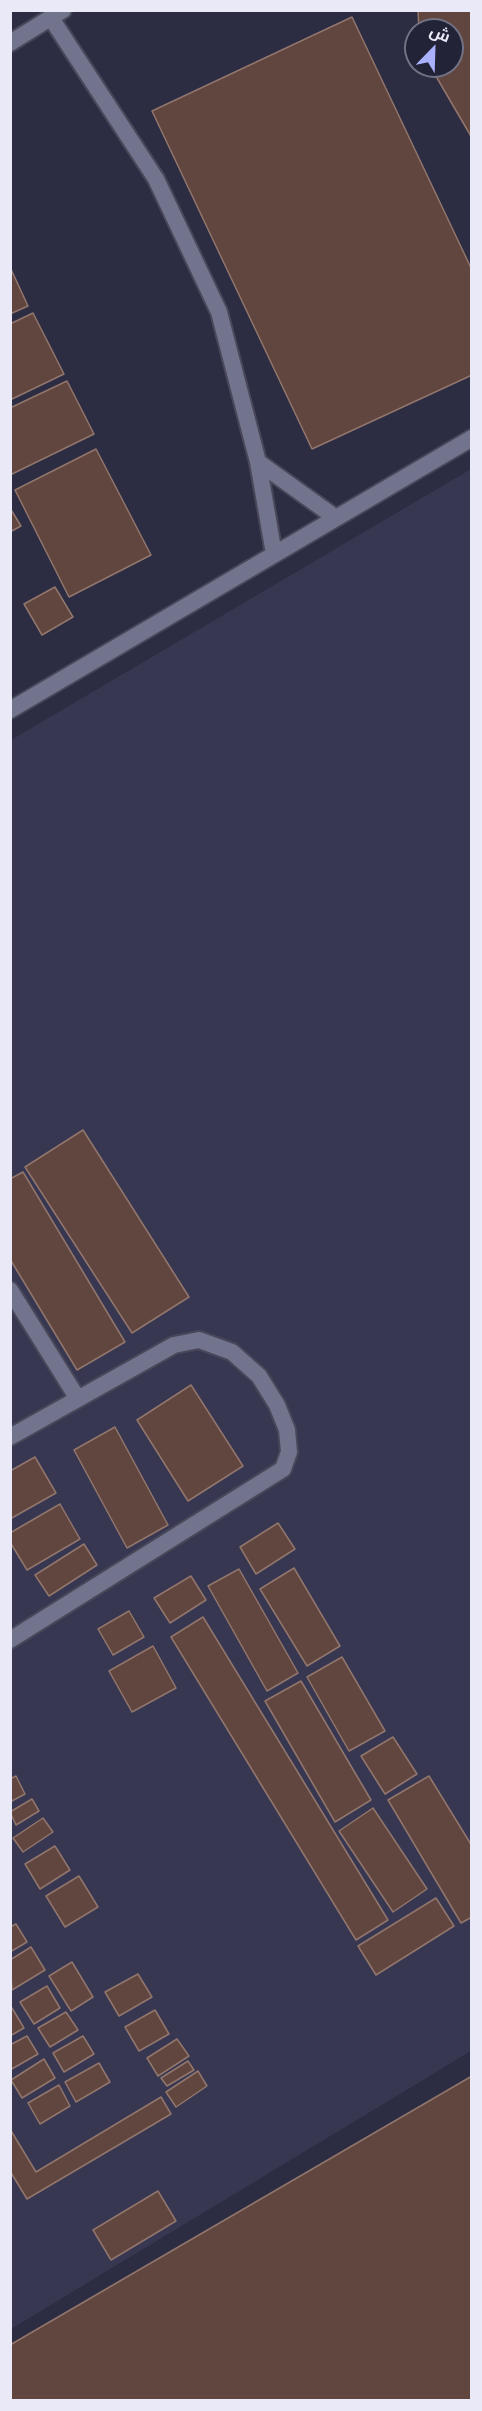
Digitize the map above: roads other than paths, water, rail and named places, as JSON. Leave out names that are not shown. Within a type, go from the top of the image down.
[{"type":"street","points":[[11,41],[57,14],[156,179],[219,312],[258,462],[274,554]]},
{"type":"street","points":[[10,710],[471,438]]},
{"type":"street","points":[[258,462],[336,518]]},
{"type":"street","points":[[10,1290],[78,1399]]},
{"type":"street","points":[[10,1437],[174,1345],[199,1340],[232,1352],[259,1376],[277,1406],[287,1430],[289,1452],[283,1469],[10,1641]]}]
